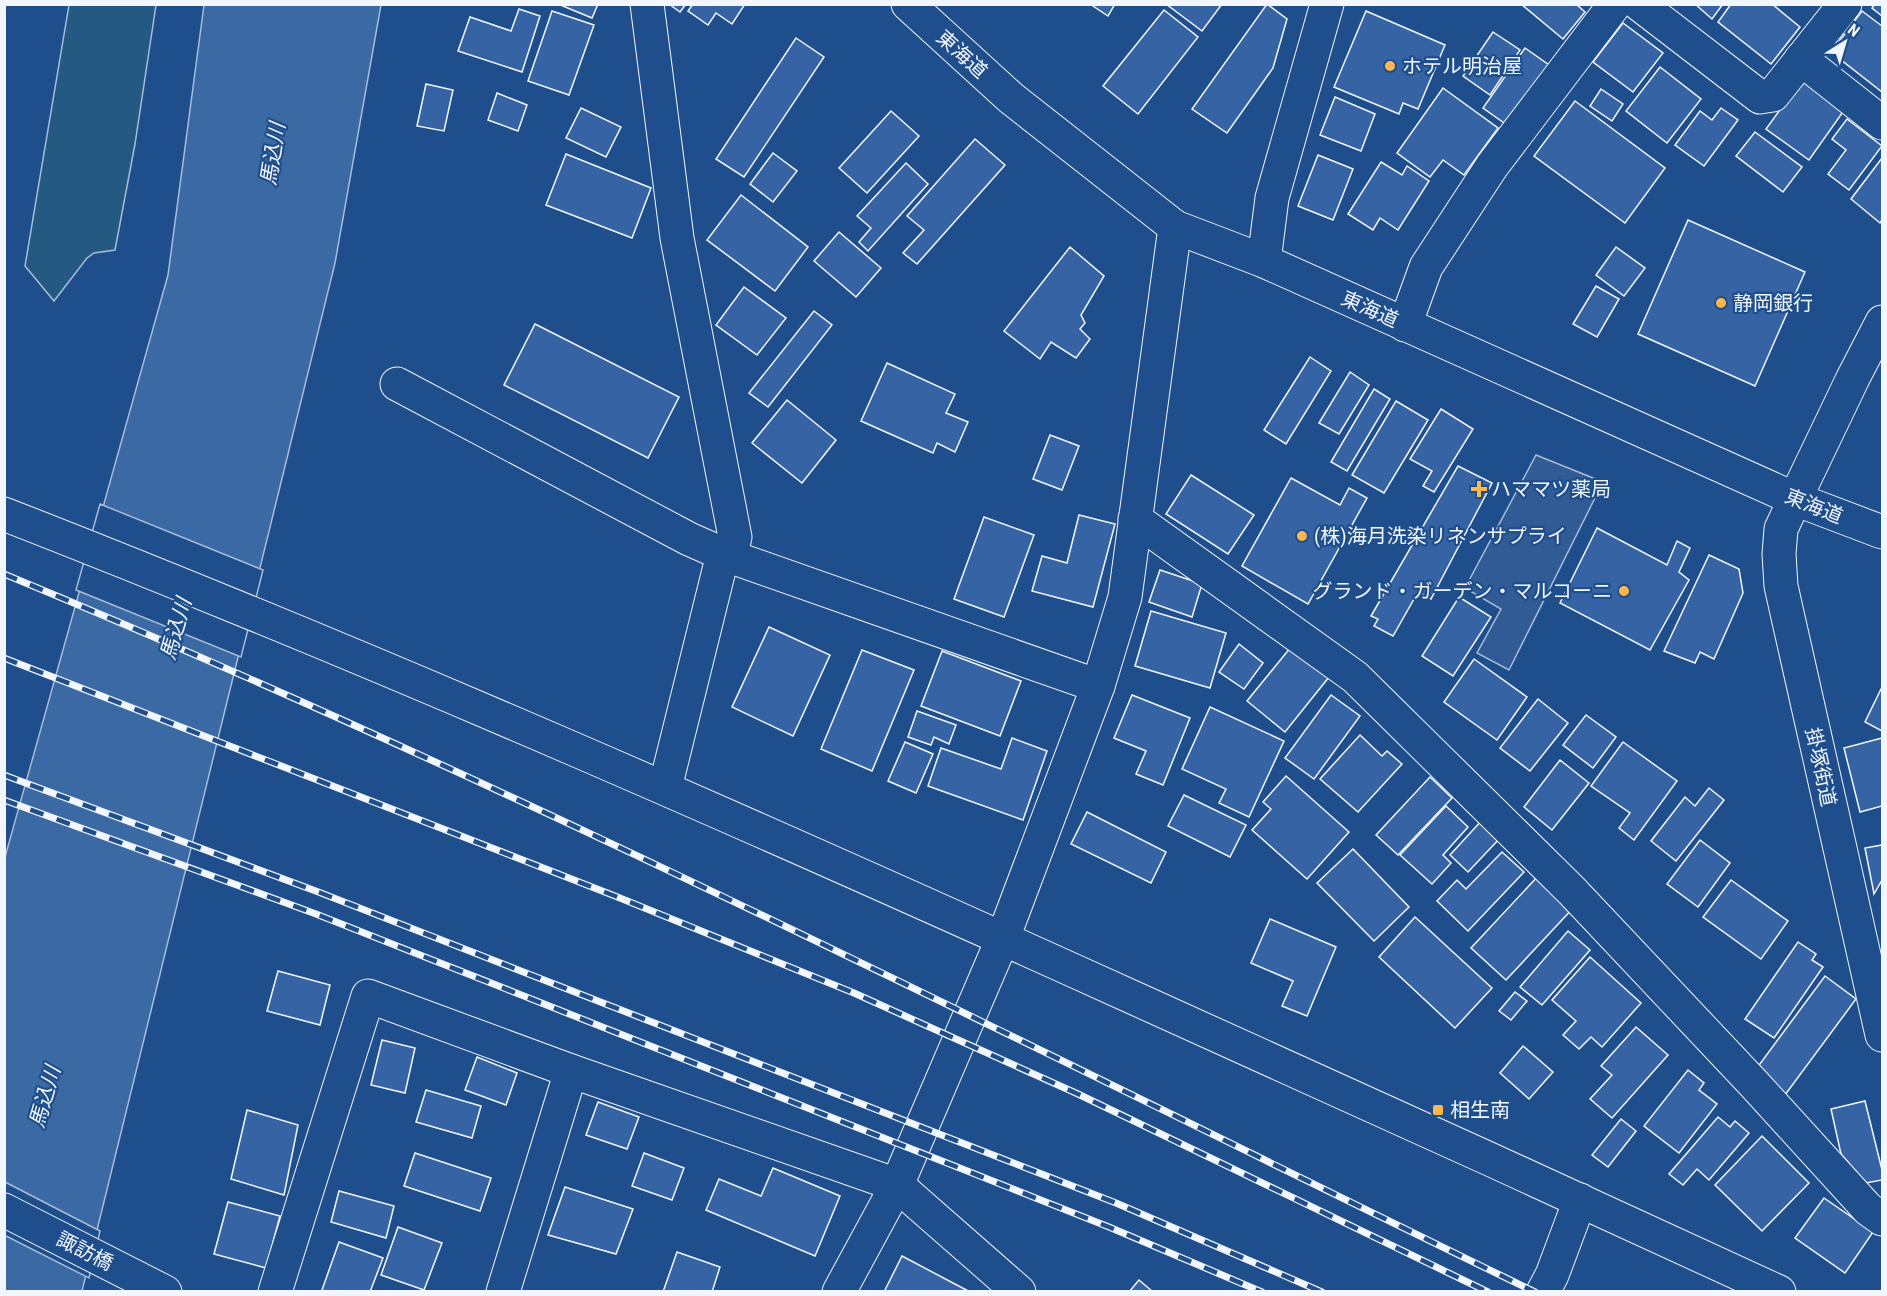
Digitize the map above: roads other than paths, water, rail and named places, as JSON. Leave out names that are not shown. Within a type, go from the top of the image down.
[{"type":"main road","points":[[647,4],[677,238],[735,537],[727,556],[665,788]]},
{"type":"main road","name":"東海道","points":[[908,4],[1011,98],[1175,227],[1264,261],[1405,326],[1795,498],[1882,532]]},
{"type":"main road","points":[[1264,261],[1272,198],[1327,4]]},
{"type":"main road","points":[[1405,326],[1426,267],[1492,166],[1615,4]]},
{"type":"main road","points":[[1639,4],[1760,97],[1773,95],[1845,4]]},
{"type":"main road","points":[[1801,60],[1882,123]]},
{"type":"main road","points":[[839,1292],[897,1185],[1003,938],[1098,686],[1125,597],[1175,227]]},
{"type":"main road","name":"掛塚街道","points":[[1882,322],[1781,529],[1779,554],[1781,586],[1882,1035]]},
{"type":"main road","points":[[397,384],[689,539],[727,556],[1098,686]]},
{"type":"main road","points":[[4,514],[180,583],[665,788],[1003,938],[1779,1292]]},
{"type":"main road","points":[[1134,519],[1355,677],[1572,891],[1747,1076],[1868,1209],[1882,1219]]},
{"type":"main road","points":[[275,1292],[368,996],[571,1071],[897,1185],[1019,1292]]},
{"type":"main road","points":[[503,1292],[571,1071]]},
{"type":"main road","points":[[1544,1292],[1580,1200]]},
{"type":"main road","name":"諏訪橋","points":[[4,1210],[165,1292]]},
{"type":"water","name":"馬込川","points":[[204,5],[381,5],[335,263],[82,1291],[5,1292],[5,857],[168,275]]},
{"type":"railway","points":[[4,574],[199,656],[584,831],[965,1013],[1535,1292]]},
{"type":"railway","points":[[4,658],[615,896],[854,993],[1078,1094],[1488,1292]]},
{"type":"railway","points":[[4,775],[321,893],[1116,1203],[1322,1292]]},
{"type":"railway","points":[[4,800],[316,914],[1109,1227],[1262,1292]]},
{"type":"place","name":"ホテル明治屋","points":[[1390,66]]},
{"type":"place","name":"静岡銀行","points":[[1721,303]]},
{"type":"place","name":"ハママツ薬局","points":[[1479,489]]},
{"type":"place","name":"(株)海月洗染リネンサプライ","points":[[1302,536]]},
{"type":"place","name":"グランド・ガーデン・マルコーニ","points":[[1624,591]]},
{"type":"place","name":"相生南","points":[[1438,1110]]}]
